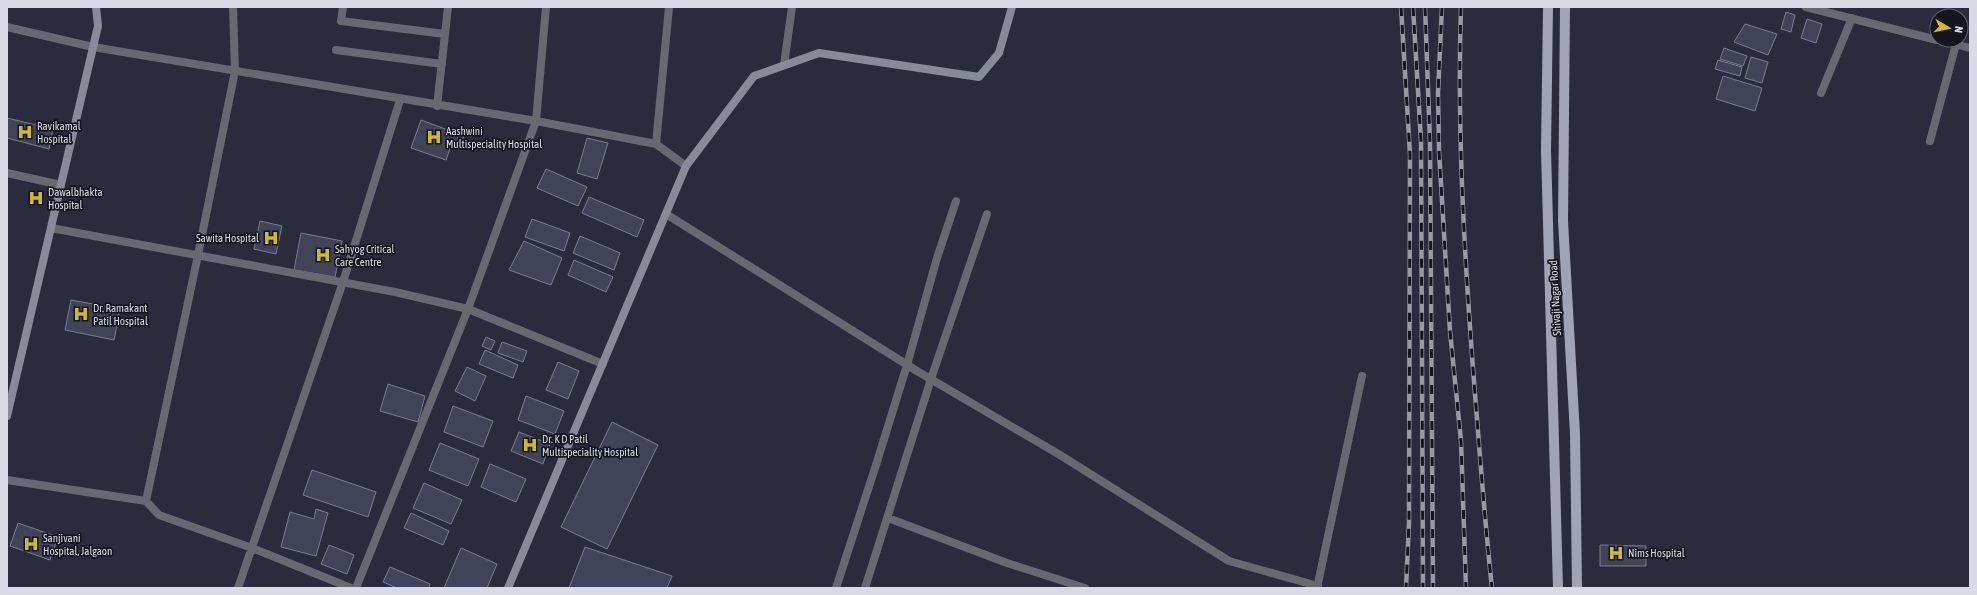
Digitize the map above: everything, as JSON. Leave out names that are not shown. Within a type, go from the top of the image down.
[{"type":"main road","points":[[7,416],[98,26],[96,7]]},
{"type":"main road","points":[[508,588],[686,166],[754,76],[819,52],[980,77],[999,53],[1012,7]]},
{"type":"main road","name":"Shivaji Nagar Road","points":[[1548,7],[1546,150],[1558,588]]},
{"type":"main road","name":"Shivaji Nagar Road","points":[[1565,7],[1563,221],[1575,434],[1577,588]]},
{"type":"street","points":[[146,501],[235,71],[233,7]]},
{"type":"street","points":[[344,7],[341,21],[445,34]]},
{"type":"street","points":[[437,106],[448,7]]},
{"type":"street","points":[[356,588],[468,310],[536,121],[546,7]]},
{"type":"street","points":[[656,144],[669,7]]},
{"type":"street","points":[[784,65],[792,7]]},
{"type":"street","points":[[1806,7],[1929,38]]},
{"type":"street","points":[[1821,93],[1852,18]]},
{"type":"street","points":[[7,27],[93,47],[400,100],[536,121],[656,144],[686,166]]},
{"type":"street","points":[[1930,141],[1955,48]]},
{"type":"street","points":[[336,50],[442,64]]},
{"type":"street","points":[[238,588],[343,282],[400,100]]},
{"type":"street","points":[[7,174],[61,185]]},
{"type":"street","points":[[836,588],[907,365],[937,258],[956,201]]},
{"type":"street","points":[[666,214],[907,365],[1060,456],[1229,561],[1317,587],[1362,376]]},
{"type":"street","points":[[865,588],[931,379],[988,214]]},
{"type":"street","points":[[51,228],[395,292],[468,310],[602,364]]},
{"type":"street","points":[[7,480],[146,501],[159,515],[252,548],[351,588]]},
{"type":"street","points":[[888,518],[1007,563],[1085,588]]},
{"type":"building","points":[[1786,12],[1795,15],[1791,32],[1781,29]]},
{"type":"building","points":[[1807,19],[1822,24],[1816,43],[1801,38]]},
{"type":"building","points":[[1745,24],[1777,34],[1768,55],[1734,42]]},
{"type":"building","points":[[1724,48],[1747,56],[1743,66],[1720,59]]},
{"type":"building","points":[[1751,57],[1768,62],[1762,83],[1745,78]]},
{"type":"building","points":[[1718,60],[1742,67],[1740,76],[1715,69]]},
{"type":"building","points":[[1723,76],[1762,88],[1755,111],[1716,99]]},
{"type":"building","points":[[7,118],[53,129],[49,149],[7,138]]},
{"type":"building","points":[[421,120],[464,136],[459,149],[451,146],[446,160],[411,148]]},
{"type":"building","points":[[587,138],[608,143],[597,179],[577,173]]},
{"type":"building","points":[[546,169],[587,187],[578,206],[537,188]]},
{"type":"building","points":[[589,197],[644,220],[637,237],[582,213]]},
{"type":"building","points":[[532,219],[570,233],[564,251],[525,237]]},
{"type":"building","points":[[260,221],[282,226],[276,254],[254,249]]},
{"type":"building","points":[[301,233],[342,241],[335,277],[294,270]]},
{"type":"building","points":[[580,236],[620,253],[614,270],[573,253]]},
{"type":"building","points":[[524,241],[562,258],[551,285],[509,270]]},
{"type":"building","points":[[574,260],[613,277],[606,292],[568,275]]},
{"type":"building","points":[[71,300],[120,309],[114,340],[65,330]]},
{"type":"building","points":[[486,337],[495,341],[491,350],[482,346]]},
{"type":"building","points":[[502,342],[527,351],[523,362],[498,353]]},
{"type":"building","points":[[485,350],[518,365],[513,378],[479,364]]},
{"type":"building","points":[[558,362],[579,371],[568,399],[546,390]]},
{"type":"building","points":[[467,367],[486,376],[475,401],[455,391]]},
{"type":"building","points":[[388,384],[425,396],[418,422],[380,411]]},
{"type":"building","points":[[526,396],[564,411],[555,434],[518,420]]},
{"type":"building","points":[[453,406],[493,421],[483,447],[444,432]]},
{"type":"building","points":[[612,422],[658,445],[607,549],[561,527]]},
{"type":"building","points":[[519,432],[550,444],[543,464],[511,451]]},
{"type":"building","points":[[440,443],[479,459],[468,486],[429,470]]},
{"type":"building","points":[[490,464],[526,479],[516,502],[481,487]]},
{"type":"building","points":[[312,470],[376,492],[368,517],[303,495]]},
{"type":"building","points":[[424,483],[462,500],[451,524],[413,508]]},
{"type":"building","points":[[316,509],[328,513],[316,556],[281,547],[290,512],[314,519]]},
{"type":"building","points":[[411,513],[449,531],[443,545],[404,528]]},
{"type":"building","points":[[18,523],[58,537],[50,560],[10,546]]},
{"type":"building","points":[[329,545],[354,555],[347,574],[321,564]]},
{"type":"building","points":[[1600,545],[1646,546],[1646,566],[1600,566]]},
{"type":"building","points":[[585,547],[672,576],[667,588],[569,588]]},
{"type":"building","points":[[461,548],[497,564],[487,588],[444,588]]},
{"type":"building","points":[[390,567],[430,584],[429,588],[397,588],[383,582]]},
{"type":"railway","points":[[1401,7],[1410,154],[1409,523],[1406,588]]},
{"type":"railway","points":[[1413,7],[1421,141],[1423,588]]},
{"type":"railway","points":[[1425,7],[1430,143],[1433,588]]},
{"type":"railway","points":[[1442,7],[1438,93],[1439,151],[1450,331],[1461,441],[1466,588]]},
{"type":"railway","points":[[1461,7],[1460,98],[1464,233],[1473,369],[1492,588]]},
{"type":"place","name":"Ravikamal Hospital","points":[[25,132]]},
{"type":"place","name":"Aashwini Multispeciality Hospital","points":[[434,137]]},
{"type":"place","name":"Dawalbhakta Hospital","points":[[36,198]]},
{"type":"place","name":"Sawita Hospital","points":[[271,238]]},
{"type":"place","name":"Sahyog Critical Care Centre","points":[[323,255]]},
{"type":"place","name":"Dr. Ramakant Patil Hospital","points":[[81,314]]},
{"type":"place","name":"Dr. K D Patil Multispeciality Hospital","points":[[530,445]]},
{"type":"place","name":"Sanjivani Hospital, Jalgaon","points":[[31,544]]},
{"type":"place","name":"Nims Hospital","points":[[1616,553]]}]
